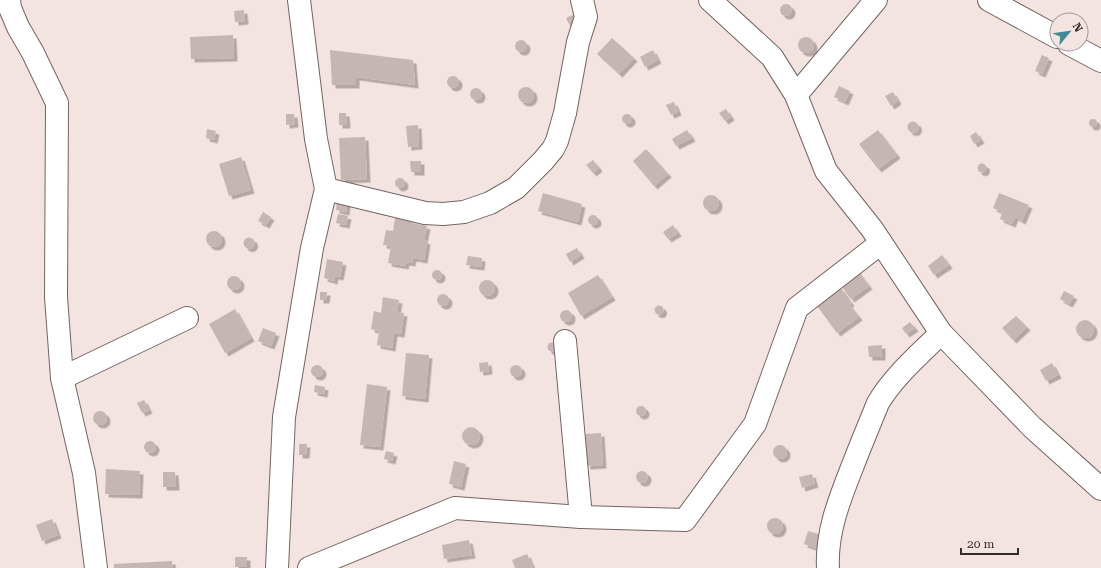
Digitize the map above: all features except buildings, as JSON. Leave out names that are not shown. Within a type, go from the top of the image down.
[{"type":"street","points":[[9,0],[10,8],[18,27],[33,53],[57,103],[56,297],[62,378],[84,474],[96,568]]},
{"type":"street","points":[[277,568],[284,417],[312,248],[326,189],[316,139],[299,0]]},
{"type":"street","points":[[326,189],[425,213],[443,214],[464,212],[490,204],[516,188],[543,161],[553,149],[557,140],[578,42],[586,17],[582,0]]},
{"type":"street","points":[[710,0],[772,56],[796,95],[826,172],[872,229],[941,333],[1032,427],[1101,489]]},
{"type":"street","points":[[796,95],[876,0]]},
{"type":"street","points":[[989,0],[1049,33]]},
{"type":"street","points":[[1084,52],[1101,61]]},
{"type":"street","points":[[309,568],[455,508],[581,517],[685,520],[755,424],[797,308],[881,243]]},
{"type":"street","points":[[62,378],[187,318]]},
{"type":"street","points":[[828,568],[830,532],[840,499],[878,403],[884,392],[897,377],[941,333]]},
{"type":"street","points":[[565,341],[581,517]]}]
